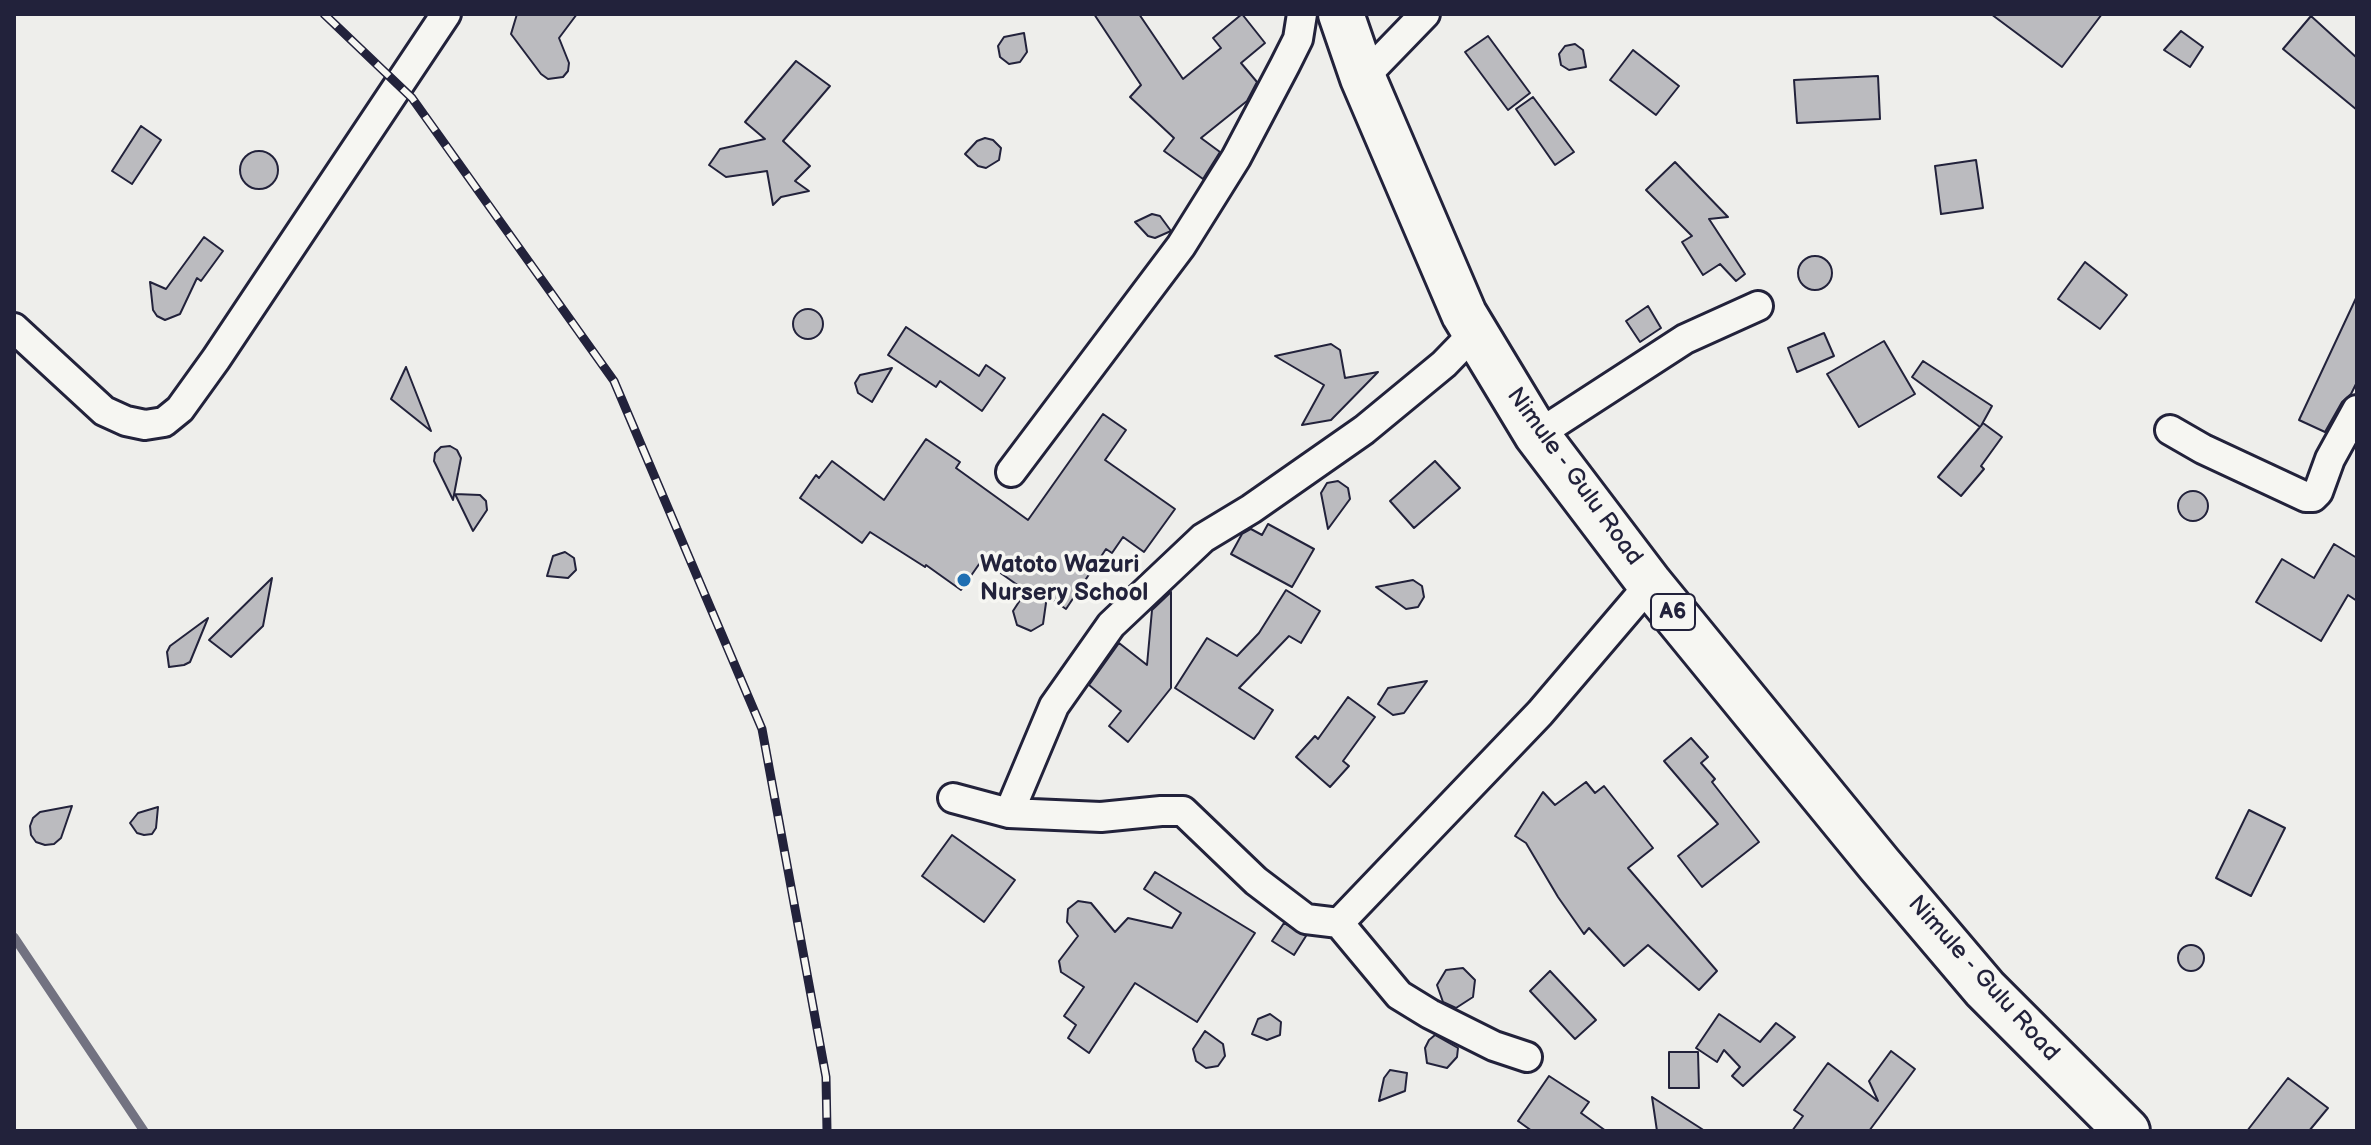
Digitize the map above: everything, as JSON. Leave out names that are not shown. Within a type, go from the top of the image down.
[{"type":"main road","name":"Nimule - Gulu Road","points":[[1341,14],[1363,78],[1464,314],[1537,435],[1650,584],[1879,864],[1985,989],[2127,1131]]},
{"type":"street","points":[[14,328],[104,411],[145,425],[164,422],[180,409],[216,359],[446,14]]},
{"type":"street","points":[[1011,472],[1189,233],[1236,158],[1285,65],[1298,39],[1302,14]]},
{"type":"street","points":[[1363,78],[1425,14]]},
{"type":"street","points":[[1537,435],[1685,339],[1758,306]]},
{"type":"street","points":[[1009,813],[1054,706],[1111,625],[1203,538],[1251,509],[1364,430],[1444,364],[1475,332]]},
{"type":"street","points":[[2170,430],[2203,449],[2306,497],[2313,497],[2357,410]]},
{"type":"street","points":[[1339,923],[1540,713],[1650,584]]},
{"type":"street","points":[[953,798],[1009,813],[1101,817],[1183,811],[1256,881],[1306,919],[1339,923],[1399,995],[1494,1046],[1527,1057]]},
{"type":"building","points":[[517,14],[577,14],[559,38],[569,63],[563,77],[548,79],[541,74],[511,34]]},
{"type":"building","points":[[1094,14],[1139,14],[1183,79],[1221,48],[1213,38],[1242,14],[1265,43],[1241,63],[1257,82],[1247,101],[1201,138],[1220,152],[1203,179],[1164,151],[1174,138],[1130,97],[1141,85]]},
{"type":"building","points":[[1991,14],[2102,14],[2062,67]]},
{"type":"building","points":[[2311,16],[2357,58],[2357,110],[2283,49]]},
{"type":"building","points":[[2181,31],[2203,47],[2190,67],[2164,50]]},
{"type":"building","points":[[1024,33],[1027,52],[1020,62],[1009,64],[1000,57],[998,46],[1004,37]]},
{"type":"building","points":[[1488,36],[1530,93],[1508,110],[1465,52]]},
{"type":"building","points":[[1575,44],[1583,50],[1586,67],[1569,70],[1561,65],[1559,54],[1565,46]]},
{"type":"building","points":[[1633,50],[1679,86],[1656,115],[1610,80]]},
{"type":"building","points":[[796,61],[830,86],[783,141],[810,166],[795,181],[809,191],[781,197],[773,205],[767,171],[726,177],[709,165],[720,149],[765,139],[745,122]]},
{"type":"building","points":[[1878,76],[1880,119],[1797,123],[1794,80]]},
{"type":"building","points":[[1533,97],[1574,152],[1555,165],[1516,109]]},
{"type":"building","points":[[141,126],[161,140],[132,184],[112,171]]},
{"type":"building","points":[[985,138],[993,140],[1001,148],[999,160],[986,168],[978,166],[965,154],[977,141]]},
{"type":"building","points":[[259,151],[272,157],[278,170],[272,183],[259,189],[246,183],[240,170],[246,157]]},
{"type":"building","points":[[1976,160],[1983,208],[1941,214],[1935,166]]},
{"type":"building","points":[[1675,162],[1728,217],[1709,219],[1745,274],[1736,281],[1720,264],[1703,275],[1682,242],[1692,236],[1646,190]]},
{"type":"building","points":[[1152,214],[1160,216],[1171,231],[1155,238],[1148,236],[1135,222]]},
{"type":"building","points":[[204,237],[223,251],[201,281],[197,278],[180,314],[165,320],[157,316],[153,310],[150,282],[166,289]]},
{"type":"building","points":[[1815,256],[1827,261],[1832,273],[1827,285],[1815,290],[1803,285],[1798,273],[1803,261]]},
{"type":"building","points":[[2085,262],[2127,295],[2100,329],[2058,299]]},
{"type":"building","points":[[2357,296],[2357,382],[2325,432],[2299,420]]},
{"type":"building","points":[[1648,306],[1661,328],[1640,342],[1626,321]]},
{"type":"building","points":[[808,309],[818,314],[823,324],[818,334],[808,339],[798,334],[793,324],[798,314]]},
{"type":"building","points":[[906,327],[979,376],[986,365],[1005,378],[982,411],[940,381],[936,387],[888,355]]},
{"type":"building","points":[[1824,333],[1834,356],[1797,372],[1788,348]]},
{"type":"building","points":[[1884,341],[1915,394],[1859,427],[1827,374]]},
{"type":"building","points":[[1331,344],[1340,350],[1345,378],[1378,372],[1331,420],[1302,425],[1324,385],[1275,356]]},
{"type":"building","points":[[1923,361],[1992,406],[1981,426],[1983,423],[2002,437],[1981,466],[1984,469],[1961,496],[1938,477],[1980,427],[1912,377]]},
{"type":"building","points":[[406,367],[431,431],[391,399]]},
{"type":"building","points":[[892,368],[872,402],[858,393],[855,383],[860,375]]},
{"type":"building","points":[[1103,414],[1126,430],[1105,460],[1175,509],[1144,552],[1123,537],[1112,553],[1106,549],[1066,609],[1047,596],[1043,624],[1031,631],[1017,625],[1013,611],[1026,591],[982,560],[961,590],[870,532],[862,543],[800,498],[816,475],[819,478],[832,461],[884,500],[926,439],[960,462],[956,468],[1028,520]]},
{"type":"building","points":[[450,446],[457,450],[461,458],[453,500],[434,461],[435,453],[441,447]]},
{"type":"building","points":[[1435,461],[1460,488],[1414,528],[1390,501]]},
{"type":"building","points":[[1338,481],[1348,488],[1350,499],[1328,529],[1321,493],[1327,483]]},
{"type":"building","points":[[2193,491],[2204,495],[2208,506],[2204,517],[2193,521],[2182,517],[2178,506],[2182,495]]},
{"type":"building","points":[[455,494],[480,495],[486,501],[487,510],[473,531]]},
{"type":"building","points":[[1268,524],[1314,549],[1292,587],[1231,554],[1242,534],[1251,529],[1262,535]]},
{"type":"building","points":[[2334,544],[2357,558],[2357,601],[2348,595],[2321,641],[2256,602],[2282,559],[2314,578]]},
{"type":"building","points":[[565,552],[574,558],[576,570],[568,578],[547,576],[553,556]]},
{"type":"building","points":[[272,578],[263,626],[231,657],[209,640]]},
{"type":"building","points":[[1413,580],[1422,586],[1424,597],[1418,607],[1406,609],[1376,587]]},
{"type":"building","points":[[1286,590],[1320,611],[1301,643],[1289,636],[1239,688],[1273,710],[1254,739],[1175,688],[1207,638],[1237,656],[1259,633]]},
{"type":"building","points":[[1171,592],[1171,688],[1128,742],[1109,726],[1121,711],[1089,685],[1119,643],[1147,665],[1152,610]]},
{"type":"building","points":[[208,618],[190,662],[169,667],[167,652],[170,646]]},
{"type":"building","points":[[1427,681],[1404,713],[1393,715],[1378,704],[1388,688]]},
{"type":"building","points":[[1348,697],[1375,717],[1343,761],[1349,766],[1330,787],[1296,757],[1315,736],[1318,739]]},
{"type":"building","points":[[1691,738],[1708,757],[1701,763],[1715,779],[1712,782],[1759,842],[1702,887],[1678,856],[1718,824],[1664,761]]},
{"type":"building","points":[[1586,782],[1595,793],[1604,786],[1653,848],[1628,868],[1717,971],[1699,990],[1648,945],[1624,966],[1589,928],[1584,934],[1526,843],[1515,836],[1543,792],[1555,805]]},
{"type":"building","points":[[72,806],[61,838],[54,844],[36,842],[31,835],[33,818],[40,812]]},
{"type":"building","points":[[158,807],[156,828],[152,834],[137,833],[130,823],[138,813]]},
{"type":"building","points":[[2249,810],[2285,828],[2251,896],[2216,878]]},
{"type":"building","points":[[952,835],[1015,880],[984,922],[922,876]]},
{"type":"building","points":[[1155,872],[1255,933],[1197,1022],[1135,983],[1089,1053],[1068,1038],[1076,1025],[1064,1016],[1084,987],[1061,972],[1059,961],[1078,936],[1067,922],[1068,909],[1078,901],[1091,903],[1115,932],[1128,918],[1172,928],[1181,913],[1144,889]]},
{"type":"building","points":[[1284,923],[1306,936],[1294,955],[1272,941]]},
{"type":"building","points":[[2191,945],[2200,949],[2204,958],[2200,967],[2191,971],[2182,967],[2178,958],[2182,949]]},
{"type":"building","points":[[1463,968],[1475,980],[1473,997],[1456,1008],[1443,1002],[1437,985],[1446,970]]},
{"type":"building","points":[[1550,971],[1596,1020],[1575,1039],[1530,991]]},
{"type":"building","points":[[1270,1014],[1281,1022],[1280,1035],[1267,1040],[1252,1034],[1258,1019]]},
{"type":"building","points":[[1719,1014],[1760,1042],[1776,1023],[1795,1037],[1743,1086],[1732,1076],[1740,1067],[1724,1050],[1717,1062],[1696,1048]]},
{"type":"building","points":[[1205,1031],[1223,1044],[1225,1056],[1218,1066],[1206,1068],[1196,1061],[1193,1049]]},
{"type":"building","points":[[1435,1035],[1458,1048],[1457,1057],[1447,1068],[1427,1063],[1425,1048]]},
{"type":"building","points":[[1891,1051],[1915,1069],[1869,1131],[1792,1131],[1803,1116],[1794,1110],[1828,1063],[1878,1101],[1869,1081]]},
{"type":"building","points":[[1669,1052],[1698,1052],[1699,1088],[1669,1088]]},
{"type":"building","points":[[1390,1070],[1407,1073],[1405,1091],[1379,1101],[1384,1078]]},
{"type":"building","points":[[1549,1076],[1589,1102],[1581,1113],[1606,1131],[1532,1131],[1518,1121]]},
{"type":"building","points":[[2288,1078],[2328,1108],[2309,1131],[2247,1131]]},
{"type":"building","points":[[1652,1097],[1705,1131],[1657,1131]]},
{"type":"waterway","points":[[14,937],[144,1131]]},
{"type":"railway","points":[[324,14],[412,98],[614,381],[762,729],[826,1077],[827,1131]]},
{"type":"place","name":"Watoto Wazuri Nursery School","points":[[964,580]]}]
